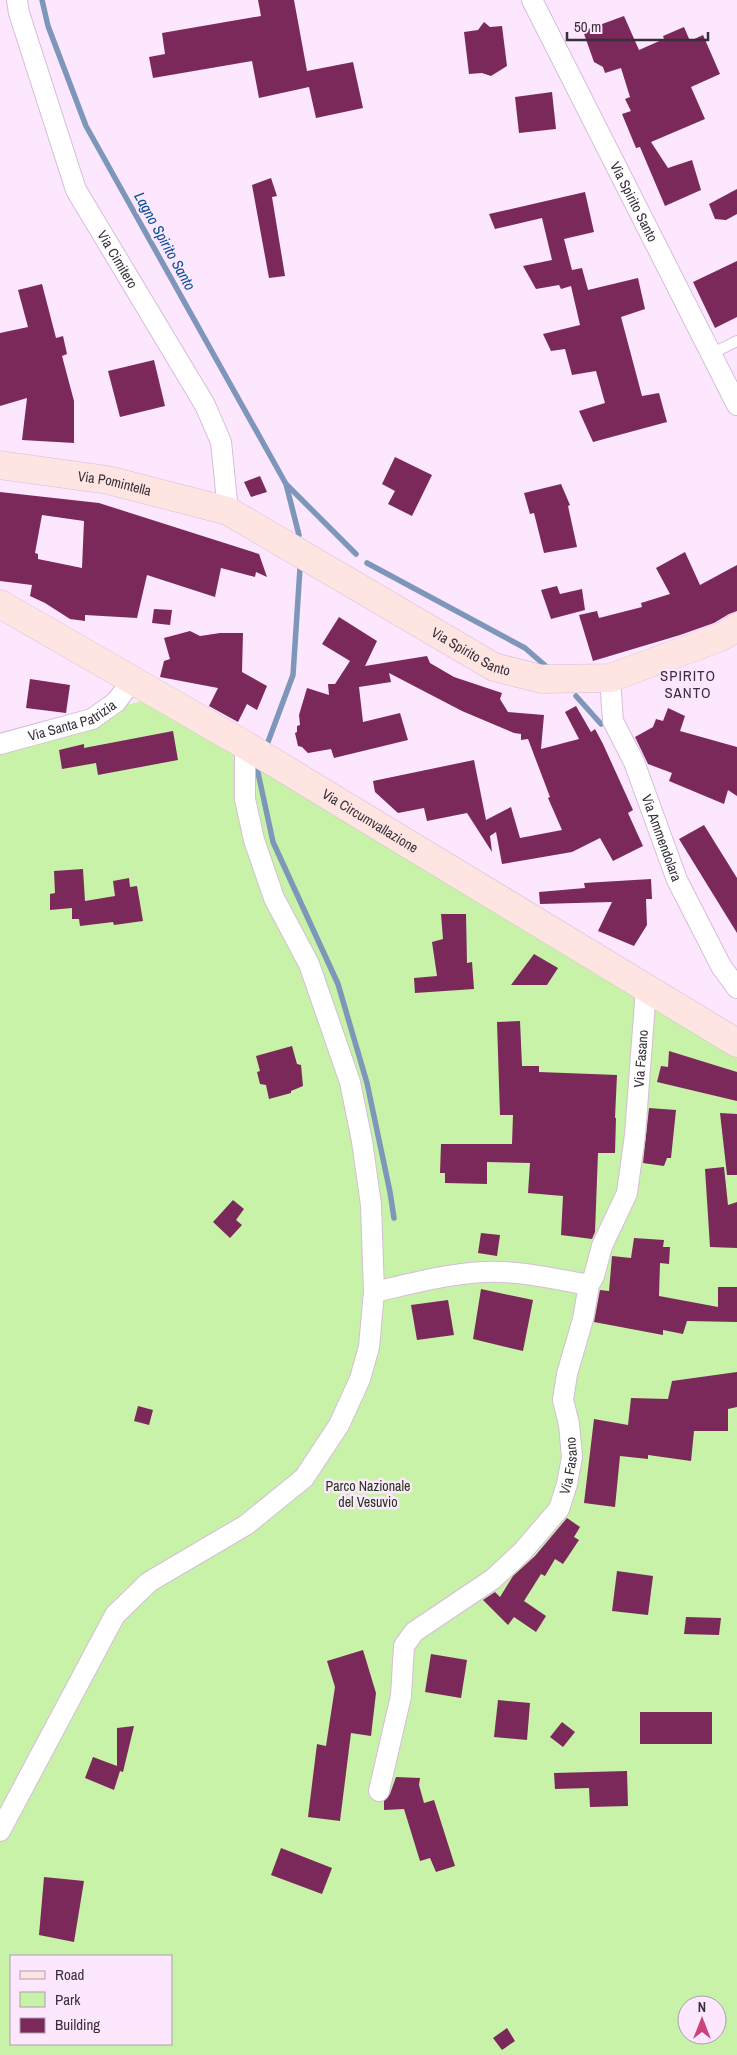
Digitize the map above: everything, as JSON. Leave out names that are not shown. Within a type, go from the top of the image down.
[{"type":"main road","name":"Via Pomintella","points":[[0,465],[108,480],[228,511]]},
{"type":"main road","name":"Via Spirito Santo","points":[[228,511],[494,666],[541,679],[610,678],[721,637],[737,627]]},
{"type":"main road","name":"Via Circumvallazione","points":[[0,604],[245,745],[737,1043]]},
{"type":"street","name":"Via Cimitero","points":[[17,0],[19,13],[76,190],[205,405],[222,442],[228,511]]},
{"type":"street","name":"Via Spirito Santo","points":[[532,0],[737,405]]},
{"type":"street","name":"Via Ammendolara","points":[[610,678],[614,721],[634,762],[677,880],[721,966],[737,988]]},
{"type":"street","name":"Via Santa Patrizia","points":[[0,744],[92,719],[116,702],[132,681]]},
{"type":"street","points":[[0,1831],[115,1615],[148,1582],[246,1525],[304,1478],[339,1426],[360,1379],[369,1347],[374,1292],[371,1206],[362,1141],[350,1082],[309,964],[274,898],[254,840],[244,799],[245,745]]},
{"type":"street","name":"Via Fasano","points":[[380,1791],[401,1696],[404,1646],[414,1632],[493,1578],[522,1552],[559,1509],[567,1484],[572,1457],[569,1424],[563,1400],[567,1374],[602,1246],[626,1193],[635,1135],[638,1074],[646,989]]},
{"type":"street","points":[[374,1292],[459,1274],[485,1272],[516,1273],[590,1285]]},
{"type":"lane","points":[[711,354],[737,340]]},
{"type":"green space","name":"Parco Nazionale del Vesuvio","points":[[175,692],[737,1031],[737,2055],[0,2055],[0,739]]},
{"type":"building","points":[[258,0],[294,0],[307,71],[353,62],[363,108],[316,118],[309,87],[259,98],[252,61],[153,78],[149,57],[165,54],[162,33],[261,16]]},
{"type":"building","points":[[624,16],[639,50],[664,39],[663,36],[684,27],[690,41],[703,35],[720,74],[691,87],[705,119],[651,142],[668,168],[692,160],[701,190],[665,206],[640,147],[636,148],[622,114],[631,111],[625,99],[630,97],[621,68],[605,73],[603,67],[594,62],[583,31]]},
{"type":"building","points":[[484,22],[490,27],[502,26],[507,66],[491,76],[482,73],[469,74],[464,32],[478,30]]},
{"type":"building","points":[[552,92],[556,129],[519,133],[515,97]]},
{"type":"building","points":[[271,178],[277,196],[272,197],[285,276],[269,278],[252,185]]},
{"type":"building","points":[[737,189],[737,214],[726,220],[715,219],[709,204]]},
{"type":"building","points":[[585,192],[594,232],[564,239],[572,270],[582,268],[588,290],[638,278],[645,309],[621,317],[642,396],[659,393],[667,422],[593,442],[579,411],[605,403],[596,371],[572,375],[565,349],[551,351],[543,334],[580,325],[571,286],[561,289],[559,285],[536,289],[523,266],[552,260],[542,218],[495,229],[489,214]]},
{"type":"building","points":[[737,261],[737,317],[715,328],[693,282]]},
{"type":"building","points":[[42,284],[56,338],[63,336],[67,354],[62,356],[74,401],[74,443],[22,440],[27,398],[0,406],[0,333],[28,327],[18,290]]},
{"type":"building","points":[[154,360],[165,406],[120,417],[108,371]]},
{"type":"building","points":[[395,457],[432,475],[412,516],[388,504],[395,491],[382,484]]},
{"type":"building","points":[[260,476],[267,492],[251,497],[244,482]]},
{"type":"building","points":[[561,484],[570,505],[568,506],[577,547],[544,553],[534,513],[530,514],[524,493]]},
{"type":"building","points":[[0,492],[99,503],[259,554],[267,577],[256,572],[255,577],[221,568],[215,597],[147,575],[137,618],[85,615],[85,621],[70,619],[30,596],[32,585],[0,581]],"holes":[[[42,515],[84,521],[82,568],[38,559],[38,554],[35,553]]]},
{"type":"building","points":[[685,552],[700,585],[737,565],[737,611],[714,623],[680,635],[593,661],[579,615],[597,611],[599,618],[642,607],[641,603],[670,594],[656,568]]},
{"type":"building","points":[[557,586],[560,594],[582,589],[585,610],[551,619],[541,590]]},
{"type":"building","points":[[154,609],[172,610],[170,625],[152,623]]},
{"type":"building","points":[[339,617],[377,641],[365,666],[427,656],[430,663],[454,677],[502,693],[500,699],[508,712],[544,715],[541,749],[579,739],[565,712],[576,706],[591,732],[595,729],[603,744],[633,810],[628,813],[643,846],[613,861],[600,838],[572,852],[502,864],[496,832],[490,836],[492,852],[467,813],[427,821],[424,808],[398,813],[375,792],[373,781],[474,760],[486,820],[511,807],[520,838],[562,830],[548,798],[550,797],[528,739],[521,740],[521,734],[514,733],[462,711],[389,673],[391,682],[359,687],[363,722],[400,713],[408,740],[334,758],[331,749],[308,753],[298,746],[295,733],[297,732],[297,726],[300,725],[299,715],[307,688],[329,695],[328,684],[335,684],[350,661],[322,644]]},
{"type":"building","points":[[190,631],[200,636],[220,633],[243,633],[242,672],[267,686],[257,710],[247,704],[238,722],[209,706],[218,688],[160,677],[164,661],[170,659],[164,638]]},
{"type":"building","points":[[30,679],[70,685],[66,713],[26,708]]},
{"type":"building","points":[[668,708],[685,716],[680,731],[737,747],[737,796],[728,790],[724,804],[669,781],[672,773],[648,764],[635,737],[653,727],[656,719],[663,721]]},
{"type":"building","points":[[173,731],[178,760],[98,775],[96,763],[62,769],[59,750],[84,744],[84,748]]},
{"type":"building","points":[[704,825],[737,878],[737,933],[679,839]]},
{"type":"building","points":[[83,869],[85,901],[115,896],[113,881],[129,878],[130,887],[137,886],[143,921],[114,925],[113,922],[80,926],[79,919],[72,919],[72,908],[50,910],[50,894],[55,893],[54,871]]},
{"type":"building","points":[[651,879],[652,899],[646,899],[647,925],[634,946],[598,931],[612,902],[540,904],[539,892],[585,888],[584,883]]},
{"type":"building","points":[[441,914],[466,914],[467,963],[472,962],[474,989],[415,993],[414,978],[437,976],[432,942],[443,939]]},
{"type":"building","points":[[534,954],[558,968],[547,985],[511,985]]},
{"type":"building","points":[[520,1021],[522,1066],[539,1066],[539,1072],[617,1075],[615,1153],[598,1153],[595,1232],[592,1239],[561,1235],[563,1196],[528,1193],[530,1163],[487,1162],[487,1184],[445,1183],[445,1173],[440,1173],[441,1144],[512,1144],[513,1115],[500,1115],[497,1022]]},
{"type":"building","points":[[292,1046],[297,1064],[301,1065],[303,1086],[291,1091],[291,1093],[269,1099],[266,1085],[260,1084],[257,1072],[260,1071],[256,1056]]},
{"type":"building","points":[[669,1051],[737,1072],[737,1101],[657,1082],[661,1066],[668,1067]]},
{"type":"building","points":[[649,1108],[676,1110],[671,1158],[667,1158],[664,1166],[643,1163]]},
{"type":"building","points":[[720,1113],[737,1114],[737,1175],[727,1175]]},
{"type":"building","points":[[724,1167],[728,1205],[737,1202],[737,1248],[710,1247],[705,1169]]},
{"type":"building","points":[[233,1200],[244,1209],[236,1220],[242,1225],[230,1238],[213,1222]]},
{"type":"building","points":[[481,1233],[500,1235],[497,1256],[478,1253]]},
{"type":"building","points":[[634,1238],[664,1240],[663,1247],[670,1247],[669,1264],[660,1263],[659,1296],[718,1307],[718,1287],[737,1287],[737,1322],[687,1321],[683,1334],[663,1330],[663,1335],[594,1322],[600,1290],[609,1291],[612,1256],[631,1258]]},
{"type":"building","points":[[481,1289],[533,1300],[523,1351],[473,1339]]},
{"type":"building","points":[[448,1300],[454,1335],[417,1340],[411,1305]]},
{"type":"building","points":[[737,1372],[737,1407],[728,1409],[728,1431],[694,1431],[691,1461],[648,1455],[648,1459],[620,1456],[615,1507],[584,1503],[594,1419],[628,1425],[631,1398],[668,1399],[672,1381]]},
{"type":"building","points":[[138,1406],[153,1410],[149,1425],[134,1421]]},
{"type":"building","points":[[567,1518],[580,1527],[574,1537],[579,1540],[563,1564],[555,1559],[545,1576],[541,1574],[524,1601],[546,1616],[536,1632],[514,1617],[508,1625],[483,1600],[495,1592],[500,1597],[513,1576],[535,1556]]},
{"type":"building","points":[[617,1571],[653,1576],[648,1615],[612,1611]]},
{"type":"building","points":[[686,1617],[721,1618],[719,1635],[684,1634]]},
{"type":"building","points":[[363,1650],[376,1693],[371,1736],[351,1733],[340,1821],[308,1817],[317,1744],[326,1746],[335,1687],[327,1661]]},
{"type":"building","points":[[431,1654],[467,1660],[461,1698],[425,1692]]},
{"type":"building","points":[[498,1700],[530,1703],[527,1740],[494,1737]]},
{"type":"building","points":[[640,1712],[712,1712],[712,1744],[640,1744]]},
{"type":"building","points":[[562,1722],[575,1732],[563,1747],[550,1737]]},
{"type":"building","points":[[134,1726],[123,1772],[120,1771],[114,1790],[85,1778],[93,1757],[117,1766],[117,1728]]},
{"type":"building","points":[[627,1771],[628,1806],[590,1807],[589,1788],[555,1789],[554,1773]]},
{"type":"building","points":[[396,1777],[420,1778],[419,1785],[424,1803],[434,1800],[455,1866],[436,1872],[430,1858],[420,1861],[404,1809],[384,1810],[384,1801],[390,1794]]},
{"type":"building","points":[[281,1848],[332,1868],[322,1894],[271,1875]]},
{"type":"building","points":[[44,1877],[84,1881],[74,1942],[39,1935]]},
{"type":"building","points":[[507,2028],[515,2041],[502,2050],[493,2038]]},
{"type":"waterway","name":"Lagno Spirito Santo","points":[[42,0],[48,26],[86,126],[286,484],[299,535]]},
{"type":"waterway","points":[[287,485],[356,554]]},
{"type":"waterway","points":[[367,563],[525,648],[548,668]]},
{"type":"waterway","points":[[268,742],[293,675],[300,568]]},
{"type":"waterway","points":[[576,696],[601,724]]},
{"type":"waterway","points":[[257,768],[273,842],[338,984],[367,1083],[394,1218]]},
{"type":"district","name":"SPIRITO SANTO","points":[[688,684]]}]
